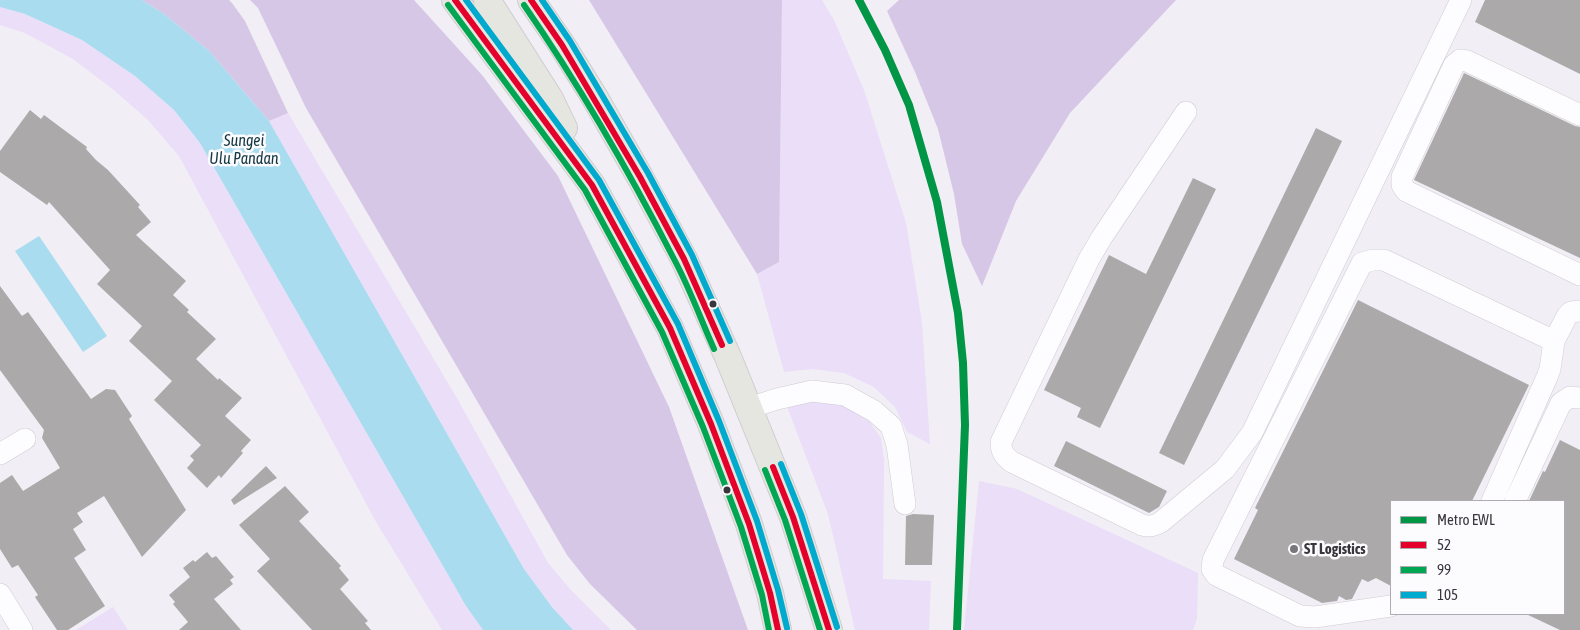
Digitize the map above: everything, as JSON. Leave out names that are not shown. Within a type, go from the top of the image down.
[{"type":"main road","points":[[455,0],[592,185]]},
{"type":"main road","points":[[487,0],[550,99],[592,185],[670,328],[711,424],[749,524],[770,593],[778,630]]},
{"type":"main road","points":[[534,4],[595,98],[675,242],[728,357],[793,517],[829,630]]},
{"type":"street","points":[[1186,112],[1102,237],[1001,442],[1001,451],[1012,462],[1142,525],[1150,527],[1161,522],[1225,469],[1252,433],[1461,0]]},
{"type":"street","points":[[1580,114],[1467,61],[1460,60],[1454,65],[1402,177],[1402,185],[1406,191],[1580,275]]},
{"type":"street","points":[[1390,606],[1315,617],[1300,616],[1216,575],[1212,569],[1213,560],[1362,263],[1372,260],[1384,260],[1554,341]]},
{"type":"street","points":[[1492,500],[1550,369],[1554,341],[1567,316],[1571,312],[1580,311]]},
{"type":"street","points":[[749,408],[812,391],[845,395],[874,410],[891,426],[897,445],[905,504]]},
{"type":"street","points":[[1514,500],[1561,403],[1570,397],[1580,398]]},
{"type":"street","points":[[0,454],[24,439]]},
{"type":"street","points":[[0,594],[22,630]]},
{"type":"shaded area","points":[[142,0],[229,0],[245,21],[288,113],[269,121],[209,51],[164,14]]},
{"type":"shaded area","points":[[250,0],[414,0],[482,75],[558,176],[669,407],[748,630],[637,630],[590,584],[567,555],[306,108],[258,8]]},
{"type":"shaded area","points":[[589,0],[782,0],[779,262],[757,274]]},
{"type":"shaded area","points":[[782,0],[822,0],[834,20],[864,90],[906,223],[922,323],[930,444],[907,432],[895,407],[874,387],[844,373],[812,369],[784,372],[757,274],[779,262]]},
{"type":"shaded area","points":[[899,0],[1176,0],[1070,113],[1016,201],[982,286],[962,244],[954,194],[938,129],[915,72],[887,11]]},
{"type":"shaded area","points":[[0,7],[25,14],[82,40],[135,76],[174,110],[200,143],[466,606],[483,630],[442,630],[375,520],[179,156],[148,120],[115,91],[73,59],[25,33],[0,25]]},
{"type":"shaded area","points":[[288,113],[458,400],[548,563],[570,589],[611,630],[573,630],[552,607],[524,569],[269,121]]},
{"type":"shaded area","points":[[812,399],[842,405],[869,421],[881,438],[884,459],[883,579],[931,581],[929,630],[855,630],[828,514],[786,404]]},
{"type":"shaded area","points":[[979,481],[1017,489],[1198,573],[1197,619],[1193,630],[964,630]]},
{"type":"shaded area","points":[[113,607],[128,630],[76,630]]},
{"type":"water","name":"Sungei Ulu Pandan","points":[[0,0],[142,0],[164,14],[209,51],[269,121],[524,569],[552,607],[573,630],[483,630],[466,606],[200,143],[174,110],[135,76],[82,40],[25,14],[0,7]]},
{"type":"water","points":[[39,236],[107,336],[83,352],[15,251]]},
{"type":"building","points":[[1485,0],[1580,0],[1580,74],[1475,22]]},
{"type":"building","points":[[1464,73],[1580,127],[1580,258],[1414,180]]},
{"type":"building","points":[[30,110],[41,119],[44,115],[87,147],[86,149],[96,160],[108,170],[140,205],[138,207],[151,222],[136,235],[186,281],[173,295],[189,310],[187,312],[216,339],[196,359],[218,380],[219,378],[242,398],[225,416],[251,440],[241,451],[243,453],[221,478],[219,475],[207,488],[187,468],[194,460],[190,456],[201,445],[154,400],[172,381],[129,341],[142,326],[97,284],[110,270],[49,202],[47,205],[0,172],[0,151]]},
{"type":"building","points":[[1316,128],[1342,141],[1184,465],[1159,453]]},
{"type":"building","points":[[1193,178],[1216,189],[1100,428],[1077,417],[1081,408],[1044,390],[1109,255],[1146,274]]},
{"type":"building","points":[[0,286],[22,316],[28,312],[91,399],[106,389],[115,390],[132,416],[129,419],[186,510],[142,557],[104,496],[77,513],[83,522],[73,529],[86,550],[74,558],[105,606],[68,630],[57,630],[35,597],[38,595],[18,565],[12,568],[0,549],[0,483],[12,475],[23,491],[60,468],[42,438],[44,430],[0,370]]},
{"type":"building","points":[[1358,300],[1529,385],[1472,500],[1390,500],[1390,585],[1376,578],[1368,582],[1362,579],[1352,599],[1346,600],[1339,596],[1337,601],[1322,603],[1234,559],[1258,510],[1255,508]]},
{"type":"building","points":[[1560,440],[1580,450],[1580,630],[1560,630],[1528,615],[1565,615],[1565,500],[1529,500],[1543,471],[1545,472]]},
{"type":"building","points":[[1066,441],[1167,491],[1159,507],[1149,513],[1054,466]]},
{"type":"building","points":[[266,466],[277,478],[234,505],[231,500]]},
{"type":"building","points":[[285,486],[309,512],[299,521],[341,566],[339,568],[349,580],[340,589],[368,621],[365,623],[371,630],[312,630],[257,571],[270,559],[239,525]]},
{"type":"building","points":[[913,514],[934,515],[932,565],[905,565],[906,516]]},
{"type":"building","points":[[207,552],[212,558],[216,556],[234,577],[230,580],[233,584],[214,599],[241,630],[179,630],[188,622],[173,604],[175,602],[169,595],[190,577],[183,568],[193,560],[195,562]]},
{"type":"metro line","name":"EWL","points":[[859,0],[885,50],[909,105],[937,202],[958,313],[963,363],[965,425],[957,630]]},
{"type":"transit line","name":"52","points":[[455,0],[592,185],[670,328],[711,424],[749,524],[770,593],[778,630]]},
{"type":"transit line","name":"105","points":[[466,0],[599,180],[678,324],[719,421],[757,521],[778,590],[787,628]]},
{"type":"transit line","name":"52","points":[[531,0],[562,45],[640,177],[684,259],[722,345]]},
{"type":"transit line","name":"105","points":[[542,0],[570,41],[648,173],[692,255],[730,341]]},
{"type":"transit line","name":"99","points":[[448,5],[585,190],[662,332],[703,427],[741,527],[762,595],[769,630]]},
{"type":"transit line","name":"99","points":[[524,5],[585,98],[640,195],[691,294],[714,349]]},
{"type":"transit line","name":"105","points":[[781,464],[801,514],[837,627]]},
{"type":"transit line","name":"52","points":[[773,467],[793,517],[829,630]]},
{"type":"transit line","name":"99","points":[[765,470],[785,520],[820,630]]},
{"type":"place","name":"ST Logistics","points":[[1294,549]]}]
